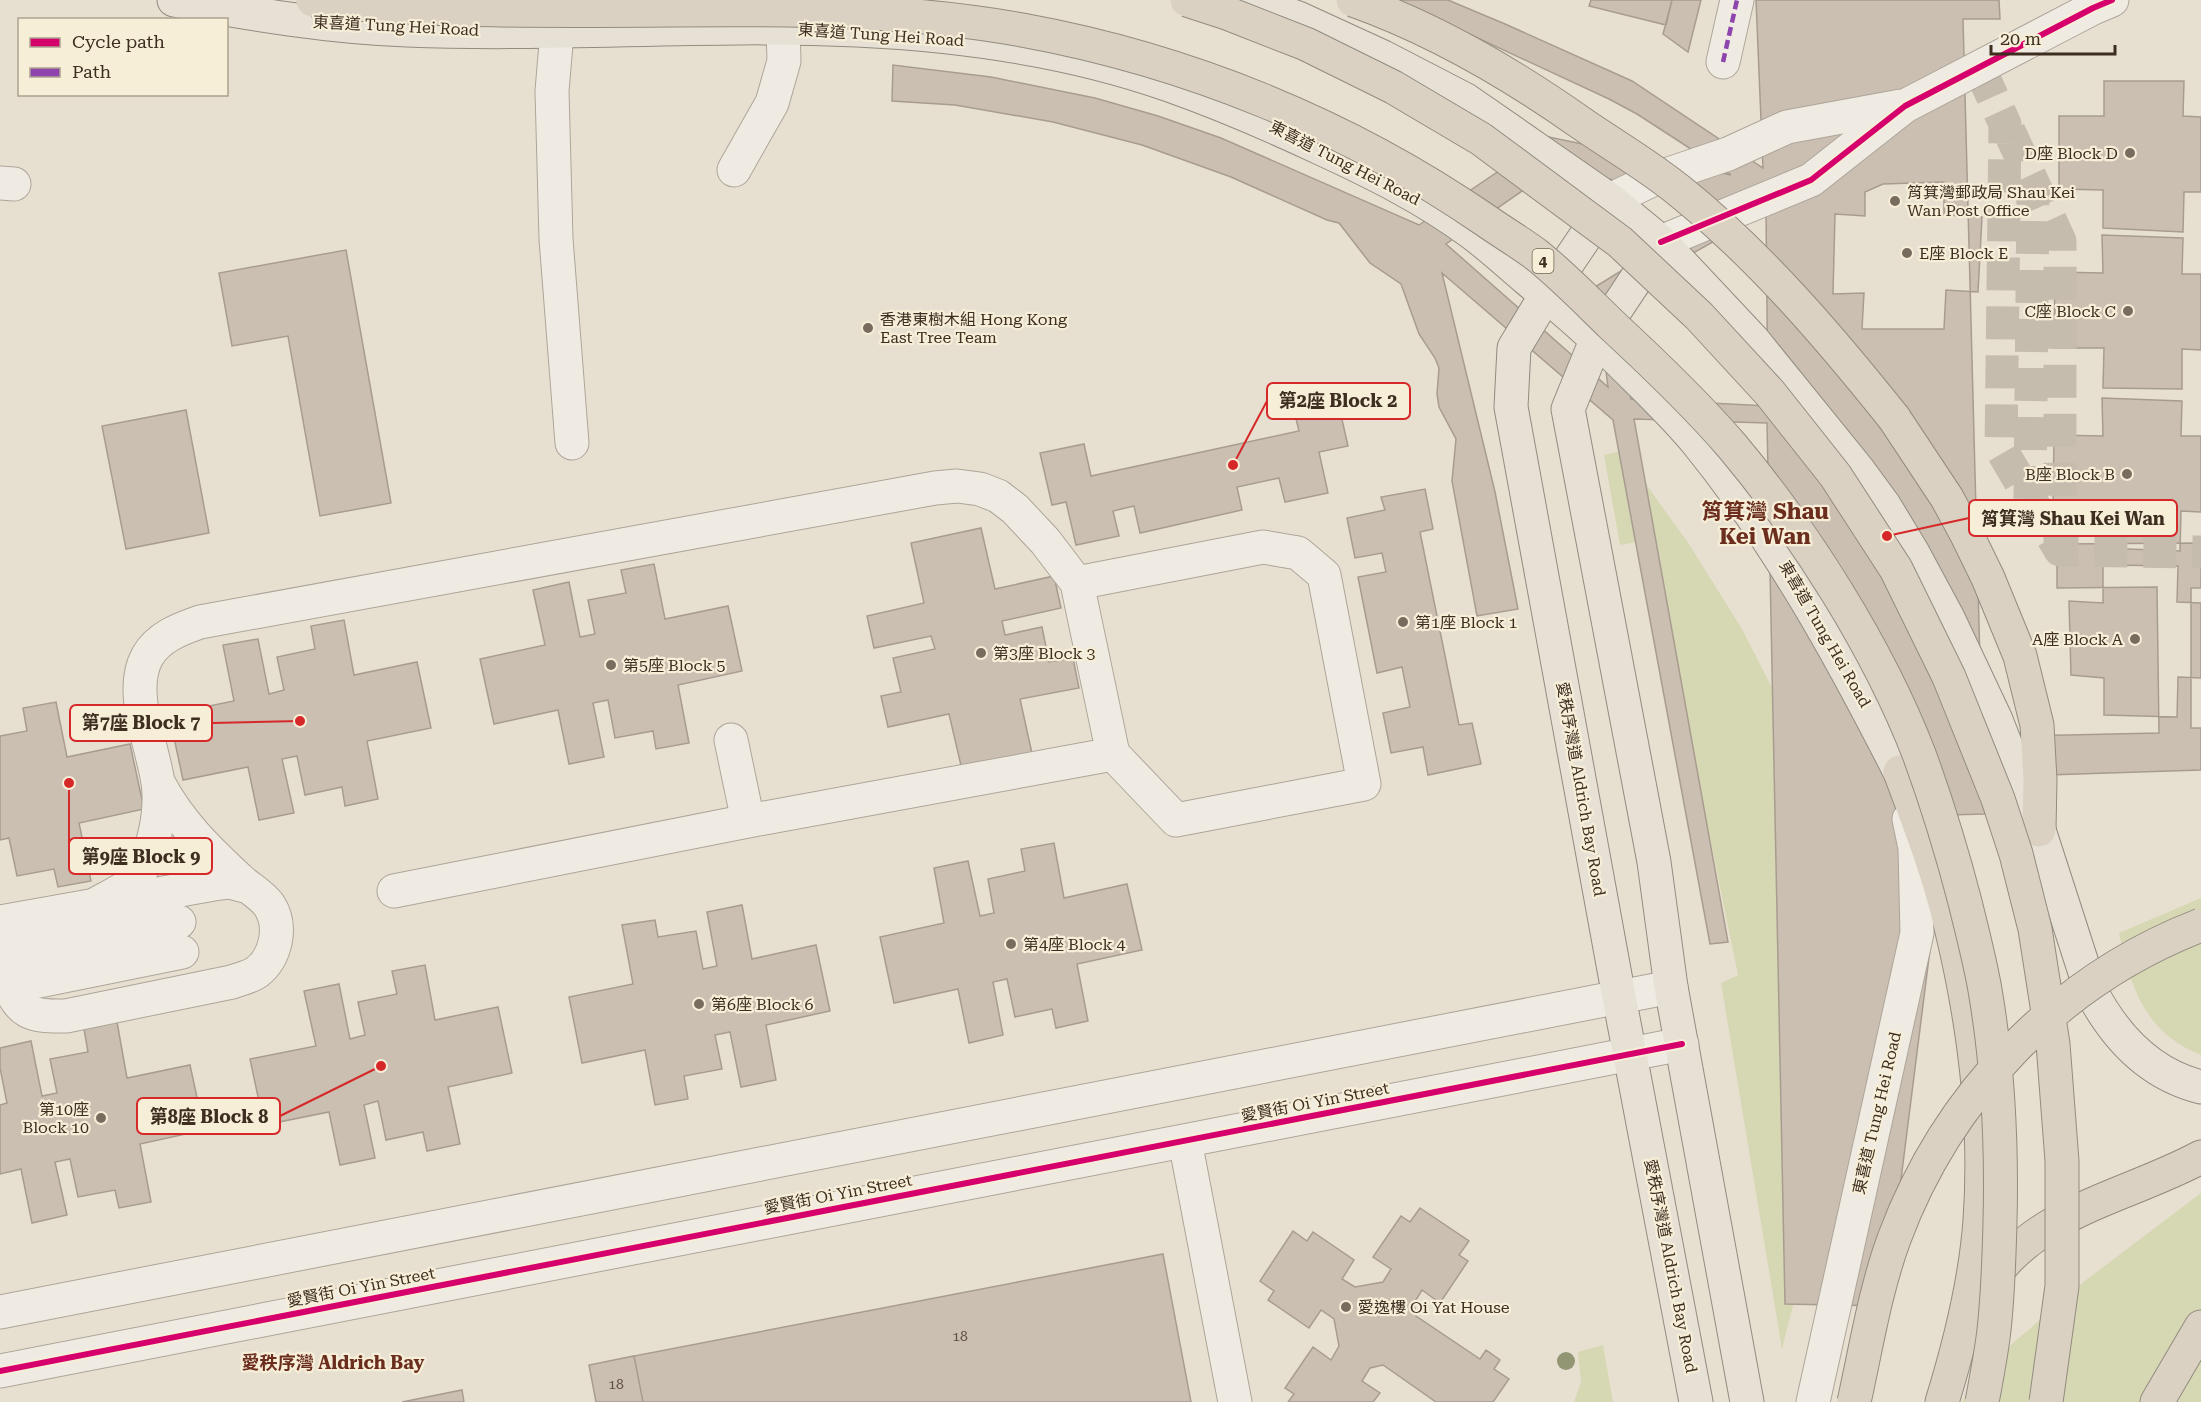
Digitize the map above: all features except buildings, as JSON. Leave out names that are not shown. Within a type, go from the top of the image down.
[{"type":"highway","name":"4","points":[[313,0],[406,8],[477,10],[791,9],[868,12],[940,18],[1024,30],[1105,48],[1193,75],[1287,110],[1365,147],[1449,195],[1539,257],[1668,376],[1732,447],[1787,518],[1869,648],[1917,751],[1948,844],[1975,941],[1985,992],[1995,1077],[2000,1143],[1999,1259],[1993,1337],[1982,1402]]},
{"type":"highway","points":[[1187,0],[1306,44],[1393,87],[1480,139],[1620,242],[1699,316],[1770,393],[1835,475],[1896,569],[1949,677],[1998,799],[2016,854],[2035,929],[2053,1044],[2062,1161],[2062,1286],[2046,1402]]},
{"type":"highway","points":[[1353,0],[1442,36],[1541,95],[1682,192],[1768,272],[1848,361],[1894,418],[1947,498],[1988,578],[2020,656],[2037,725],[2040,780],[2039,830]]},
{"type":"highway","points":[[1900,772],[1930,851],[1951,926],[1967,1002],[1978,1079],[1981,1157],[1980,1220],[1963,1322],[1942,1402]]},
{"type":"highway","points":[[1854,1402],[1873,1313],[1894,1240],[1912,1195],[1932,1156],[1981,1084],[2015,1046],[2056,1008],[2096,978],[2137,953],[2201,925]]},
{"type":"highway","points":[[1963,1322],[1996,1271],[2016,1249],[2043,1230],[2075,1212],[2201,1158]]},
{"type":"highway","points":[[2157,1402],[2201,1327]]},
{"type":"main road","name":"東喜道 Tung Hei Road","points":[[174,0],[277,18],[407,30],[557,32],[783,28],[897,33],[1020,47],[1109,68],[1168,84],[1265,123],[1368,170],[1470,231],[1597,338],[1693,437],[1746,506],[1793,576],[1851,676],[1900,772]]},
{"type":"main road","points":[[1247,0],[1298,18],[1383,57],[1466,100],[1610,200],[1661,242],[1753,340],[1859,471],[1884,505],[1918,562],[1996,720],[2039,830],[2091,991],[2101,1011],[2130,1047],[2146,1062],[2184,1083],[2201,1087]]},
{"type":"main road","name":"愛秩序灣道 Aldrich Bay Road","points":[[1610,200],[1546,295],[1514,348],[1511,407],[1696,1402]]},
{"type":"main road","points":[[1661,242],[1597,338],[1568,409],[1654,862],[1671,987],[1747,1402]]},
{"type":"street","points":[[1723,62],[1737,0]]},
{"type":"street","points":[[1661,242],[1811,180],[1905,105],[2098,3]]},
{"type":"street","points":[[734,170],[772,104],[784,61],[783,28]]},
{"type":"street","points":[[557,32],[552,91],[556,239],[572,443]]},
{"type":"street","points":[[1610,200],[1654,179],[1728,154],[1787,127],[1905,105]]},
{"type":"street","points":[[96,904],[123,889],[138,876],[150,849],[157,823],[159,784],[140,696],[141,676],[147,657],[160,641],[178,630],[200,622],[900,494],[957,486],[980,489],[998,496],[1015,509],[1045,541],[1077,583],[1113,754],[1176,820],[1364,784],[1324,575],[1298,553],[1263,547],[1077,583]]},
{"type":"street","points":[[731,740],[748,821]]},
{"type":"street","points":[[394,891],[748,821],[1113,754]]},
{"type":"street","name":"東喜道 Tung Hei Road","points":[[1813,1402],[1917,933],[1915,848],[1900,772]]},
{"type":"street","points":[[159,784],[171,807],[230,885]]},
{"type":"street","points":[[230,885],[193,896],[182,910],[181,937],[188,962],[207,977],[232,982]]},
{"type":"street","points":[[0,922],[96,904],[230,885],[257,893],[268,904],[276,921],[276,938],[272,954],[262,967],[247,977],[232,982],[66,1016],[47,1016],[28,1012],[17,1004],[4,980],[181,937]]},
{"type":"street","points":[[0,955],[181,937]]},
{"type":"street","points":[[0,1312],[1671,987]]},
{"type":"street","name":"愛賢街 Oi Yin Street","points":[[0,1371],[1682,1044]]},
{"type":"street","points":[[1185,1141],[1235,1402]]},
{"type":"green space","points":[[1622,451],[1689,544],[1742,629],[1796,735],[1795,1298],[1782,1349],[1721,983],[1738,975],[1649,540],[1620,545],[1604,455]]},
{"type":"green space","points":[[2201,898],[2201,1055],[2166,1034],[2153,1021],[2135,990],[2119,933]]},
{"type":"green space","points":[[2201,1193],[2201,1402],[1961,1402],[2013,1343],[2086,1280]]},
{"type":"green space","points":[[1603,1345],[1613,1402],[1574,1402],[1581,1382],[1578,1352]]},
{"type":"tunnel","points":[[1979,67],[2005,124],[2001,449],[2060,550],[2201,552]]},
{"type":"tunnel","points":[[2009,131],[2060,241],[2060,548]]},
{"type":"tunnel","points":[[2030,499],[2033,191]]},
{"type":"marked path","points":[[1723,62],[1737,0]]},
{"type":"cycle path","points":[[1661,242],[1811,180],[1905,106],[2112,0]]},
{"type":"cycle path","points":[[0,1371],[1682,1044]]},
{"type":"place","name":"D座 Block D","points":[[2130,153]]},
{"type":"place","name":"筲箕灣郵政局 Shau Kei Wan Post Office","points":[[1895,201]]},
{"type":"place","name":"E座 Block E","points":[[1907,253]]},
{"type":"place","name":"C座 Block C","points":[[2128,311]]},
{"type":"place","name":"香港東樹木組 Hong Kong East Tree Team","points":[[868,328]]},
{"type":"place","name":"第2座 Block 2","points":[[1233,465]]},
{"type":"place","name":"B座 Block B","points":[[2127,474]]},
{"type":"place","name":"筲箕灣 Shau Kei Wan","points":[[1887,536]]},
{"type":"place","name":"第1座 Block 1","points":[[1403,622]]},
{"type":"place","name":"A座 Block A","points":[[2135,639]]},
{"type":"place","name":"第3座 Block 3","points":[[981,653]]},
{"type":"place","name":"第5座 Block 5","points":[[611,665]]},
{"type":"place","name":"第7座 Block 7","points":[[300,721]]},
{"type":"place","name":"第9座 Block 9","points":[[69,783]]},
{"type":"place","name":"第4座 Block 4","points":[[1011,944]]},
{"type":"place","name":"第6座 Block 6","points":[[699,1004]]},
{"type":"place","name":"第8座 Block 8","points":[[381,1066]]},
{"type":"place","name":"第10座 Block 10","points":[[101,1118]]},
{"type":"place","name":"愛逸樓 Oi Yat House","points":[[1346,1307]]},
{"type":"district","name":"筲箕灣 Shau Kei Wan","points":[[1765,524]]},
{"type":"district","name":"愛秩序灣 Aldrich Bay","points":[[333,1362]]}]
